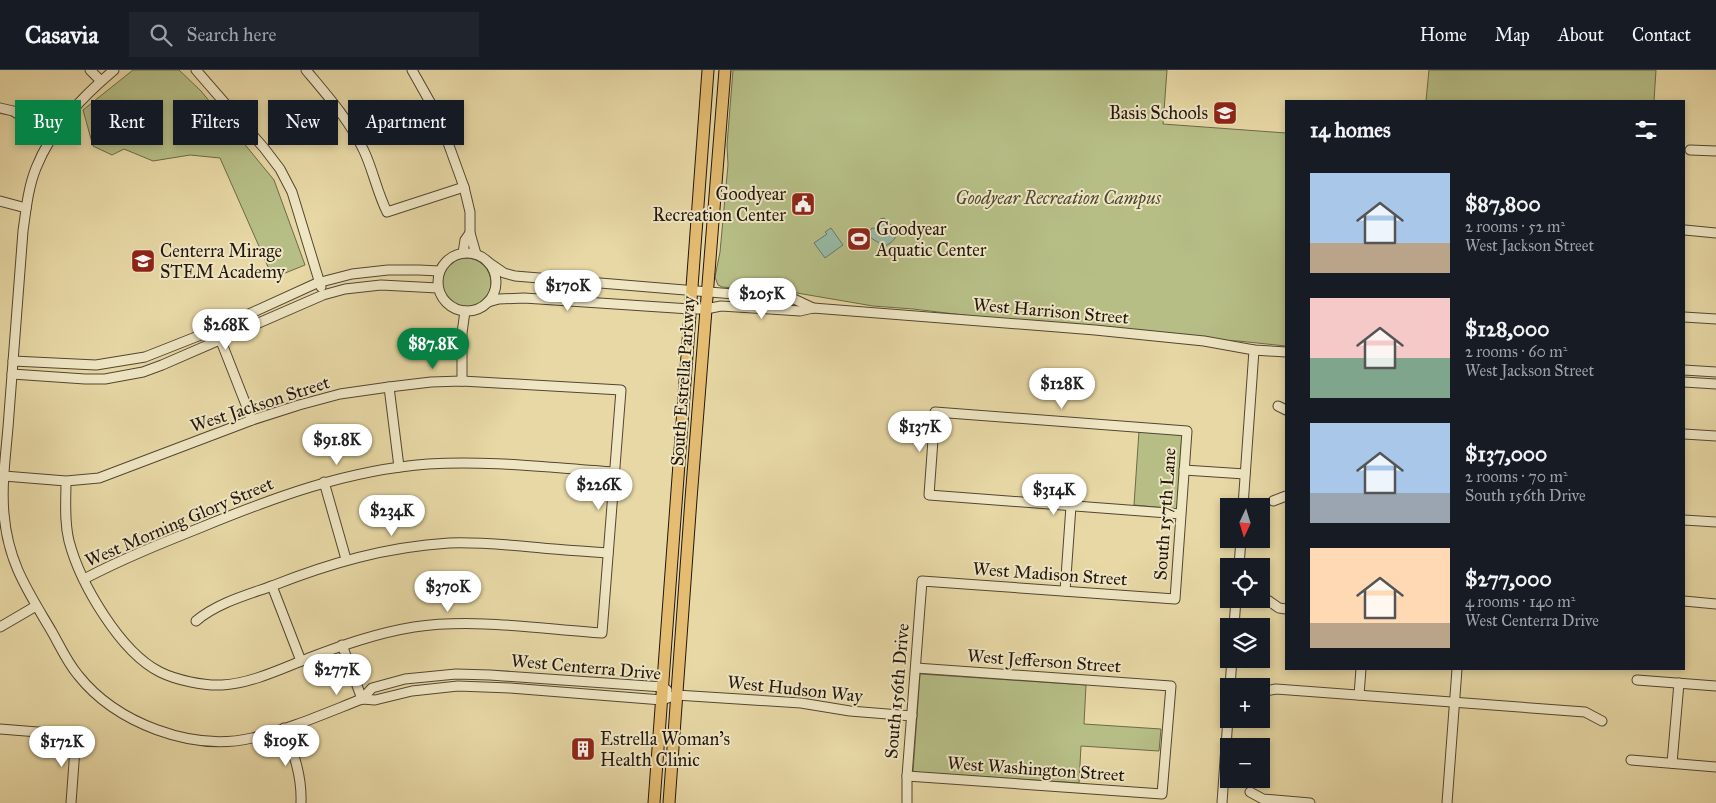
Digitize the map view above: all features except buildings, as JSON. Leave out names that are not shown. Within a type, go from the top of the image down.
[{"type":"main road","name":"South Estrella Parkway","points":[[654,803],[708,70]]},
{"type":"main road","name":"South Estrella Parkway","points":[[669,803],[725,70]]},
{"type":"main road","points":[[706,97],[716,110],[714,132],[720,145]]},
{"type":"street","points":[[90,70],[101,81]]},
{"type":"street","name":"West Centerra Drive","points":[[81,100],[114,70]]},
{"type":"street","points":[[196,70],[280,169],[292,192],[323,295]]},
{"type":"street","points":[[306,70],[353,130],[365,152],[387,212],[464,187]]},
{"type":"street","points":[[412,70],[439,118],[464,187],[470,212],[470,233],[476,254]]},
{"type":"street","points":[[0,108],[15,112]]},
{"type":"street","name":"West Centerra Drive","points":[[48,145],[36,169],[26,208],[2,498],[8,546],[23,584],[78,676],[105,702],[129,718],[176,736],[216,741],[234,741],[252,738],[284,728],[362,699],[376,700],[412,691],[445,687],[510,688],[662,700],[676,695]]},
{"type":"street","points":[[1690,150],[1716,151]]},
{"type":"street","points":[[0,201],[26,208]]},
{"type":"street","points":[[1685,230],[1716,233]]},
{"type":"street","points":[[464,253],[465,240],[470,233]]},
{"type":"street","points":[[464,253],[476,254],[488,262],[493,269],[496,286],[488,302],[481,307],[465,311],[456,309],[442,297],[437,280],[439,271],[451,257],[464,253]]},
{"type":"street","name":"West Harrison Street","points":[[488,262],[504,273],[514,276],[794,299],[813,308]]},
{"type":"street","points":[[13,361],[80,366],[106,365],[145,357],[216,329],[320,282],[352,274],[388,270],[439,271]]},
{"type":"street","points":[[582,301],[583,281]]},
{"type":"street","points":[[12,374],[85,379],[124,376],[162,365],[323,295],[345,289],[381,285],[438,288]]},
{"type":"street","name":"West Harrison Street","points":[[488,302],[511,297],[690,309],[706,309],[721,306],[800,311],[813,308],[1096,330],[1204,341],[1254,350],[1285,352]]},
{"type":"street","points":[[462,381],[462,333],[465,311]]},
{"type":"street","points":[[1685,317],[1716,319]]},
{"type":"street","points":[[216,329],[252,420]]},
{"type":"street","points":[[1244,498],[1254,350]]},
{"type":"street","points":[[1685,370],[1716,372]]},
{"type":"street","name":"West Jackson Street","points":[[4,476],[66,481],[99,478],[299,404],[332,396],[389,387],[431,382],[462,381],[621,390],[614,472]]},
{"type":"street","points":[[1685,382],[1716,384]]},
{"type":"street","points":[[389,387],[399,467]]},
{"type":"street","name":"South 157th Lane","points":[[1071,506],[929,495],[935,412],[1187,431],[1175,599]]},
{"type":"street","points":[[1685,434],[1716,436]]},
{"type":"street","name":"West Morning Glory Street","points":[[84,579],[120,560],[242,511],[324,482],[355,474],[399,467],[462,462],[614,472]]},
{"type":"street","points":[[1184,470],[1245,474]]},
{"type":"street","points":[[66,481],[67,531],[78,569],[106,620],[131,650],[159,672],[187,681],[222,686],[258,678],[342,645],[379,634],[416,627],[489,625],[602,633],[614,472]]},
{"type":"street","points":[[324,482],[346,559]]},
{"type":"street","points":[[1273,501],[1285,496]]},
{"type":"street","points":[[1065,591],[1071,506],[1181,514]]},
{"type":"street","points":[[1685,520],[1716,522]]},
{"type":"street","points":[[196,621],[205,614],[272,586],[346,559],[415,546],[451,543],[492,544],[608,553]]},
{"type":"street","name":"West Madison Street","points":[[922,581],[1175,599]]},
{"type":"street","name":"South 156th Drive","points":[[907,803],[907,776],[922,581]]},
{"type":"street","points":[[272,586],[301,661]]},
{"type":"street","points":[[1270,602],[1279,608],[1285,609]]},
{"type":"street","points":[[1685,602],[1716,604]]},
{"type":"street","points":[[0,627],[36,606]]},
{"type":"street","points":[[342,645],[362,699]]},
{"type":"street","name":"West Jefferson Street","points":[[916,668],[1171,686],[1162,794]]},
{"type":"street","points":[[1359,695],[1361,670]]},
{"type":"street","points":[[1446,803],[1457,670]]},
{"type":"street","points":[[444,675],[445,687]]},
{"type":"street","name":"West Centerra Drive","points":[[362,699],[372,688],[405,679],[444,675],[490,675],[663,687],[676,695]]},
{"type":"street","points":[[1637,680],[1716,686]]},
{"type":"street","points":[[1672,763],[1679,683]]},
{"type":"street","points":[[1270,690],[1276,689],[1585,712],[1602,721]]},
{"type":"street","name":"West Hudson Way","points":[[676,695],[801,703],[850,711],[912,716]]},
{"type":"street","points":[[284,728],[300,773],[301,803]]},
{"type":"street","points":[[1222,803],[1227,728]]},
{"type":"street","points":[[0,729],[76,735],[71,803]]},
{"type":"street","points":[[1631,760],[1716,767]]},
{"type":"street","name":"West Washington Street","points":[[907,776],[1162,794]]},
{"type":"street","points":[[1250,792],[1263,799],[1310,803]]},
{"type":"green space","points":[[133,70],[179,70],[208,100],[173,100],[173,145],[245,145],[274,180],[305,265],[273,278],[220,158],[190,155],[153,161],[124,149],[112,155],[93,146],[163,145],[163,100],[96,100]]},
{"type":"green space","name":"Goodyear Recreation Campus","points":[[733,70],[1167,70],[1163,124],[1285,133],[1285,346],[1080,329],[873,306],[797,293],[722,287],[718,285],[715,277],[720,252],[728,165],[727,145]]},
{"type":"green space","points":[[1429,70],[1656,70],[1654,100],[1426,100]]},
{"type":"green space","points":[[91,104],[91,139],[83,110]]},
{"type":"green space","points":[[461,258],[471,258],[484,265],[491,278],[491,288],[484,301],[471,308],[461,308],[452,304],[445,297],[441,288],[441,278],[445,269],[452,262]]},
{"type":"green space","points":[[1139,431],[1182,434],[1177,509],[1134,505]]},
{"type":"green space","points":[[920,674],[1086,685],[1084,724],[1161,729],[1159,751],[1081,746],[1079,783],[913,772]]},
{"type":"shaded area","points":[[884,218],[891,225],[899,227],[894,239],[884,246],[866,235],[872,228],[880,229],[880,219]]},
{"type":"shaded area","points":[[831,228],[843,245],[825,258],[814,243],[827,234],[825,232]]},
{"type":"place","name":"Basis Schools","points":[[1225,113]]},
{"type":"place","name":"Goodyear Recreation Center","points":[[803,204]]},
{"type":"place","name":"Goodyear Aquatic Center","points":[[859,239]]},
{"type":"place","name":"Centerra Mirage STEM Academy","points":[[143,261]]},
{"type":"place","name":"Estrella Woman's Health Clinic","points":[[583,749]]}]
